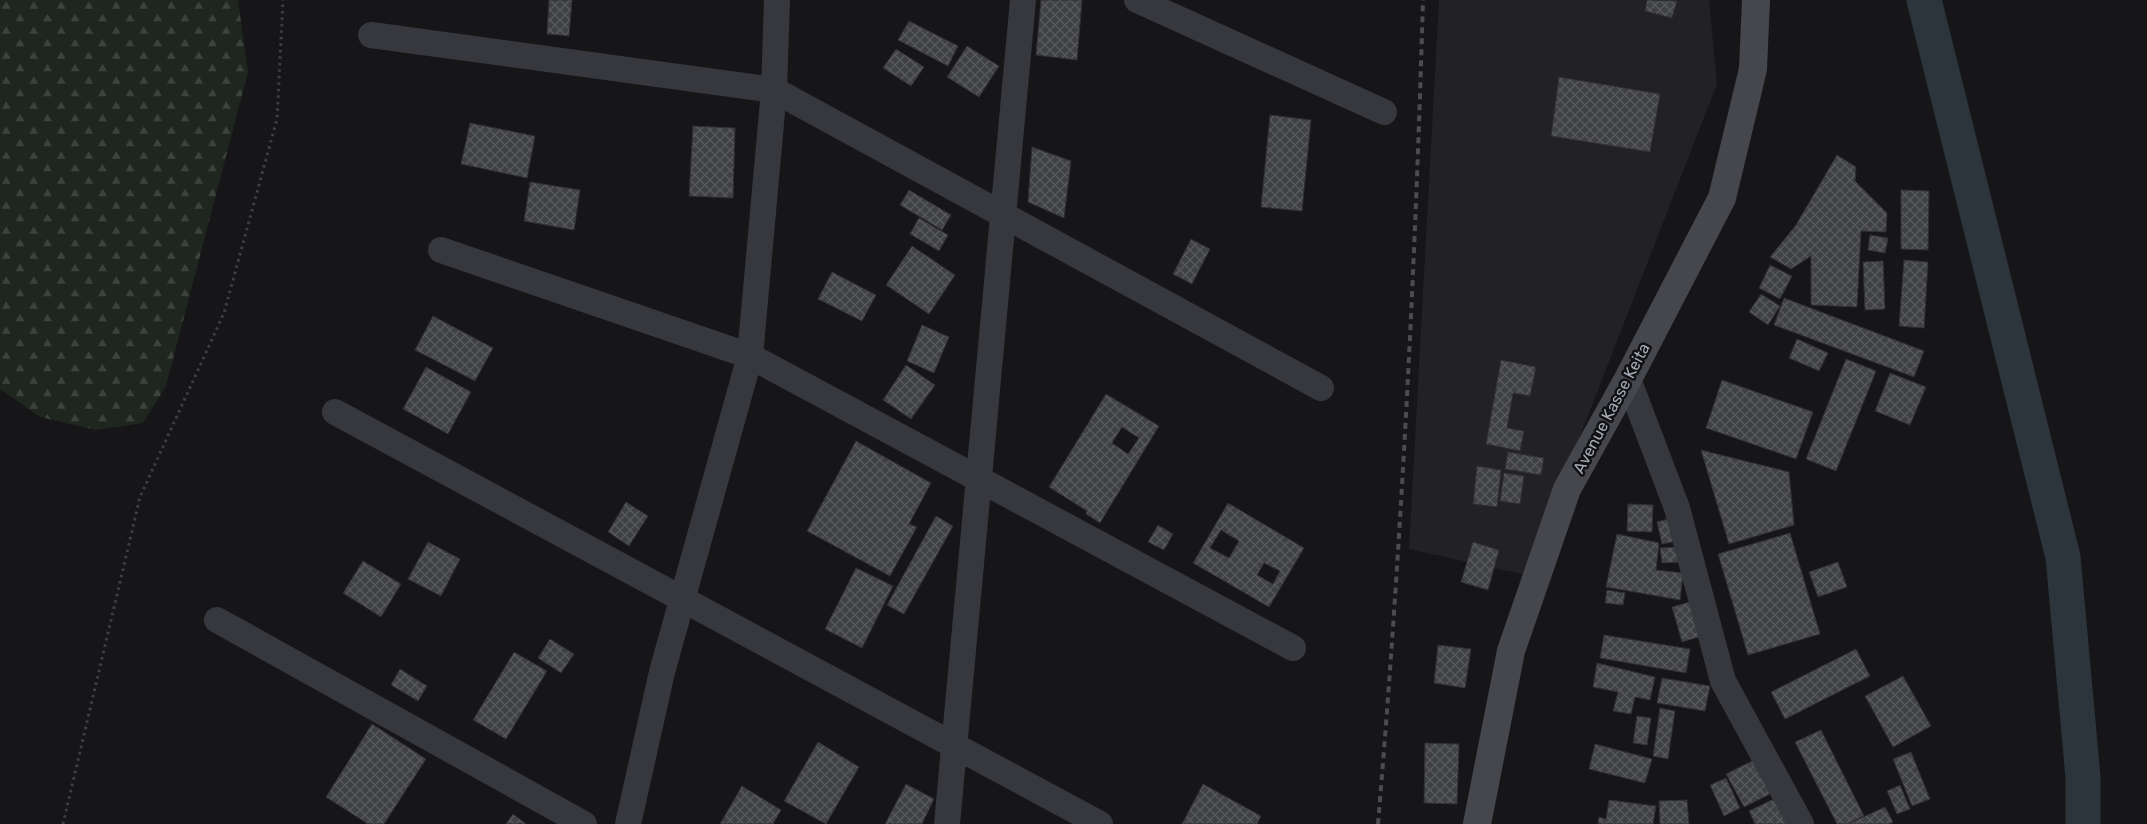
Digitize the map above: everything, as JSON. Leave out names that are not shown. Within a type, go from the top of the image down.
[{"type":"main road","name":"Avenue Kasse Keita","points":[[1477,824],[1510,650],[1567,489],[1628,379],[1722,198],[1753,69],[1756,0]]},
{"type":"street","points":[[628,824],[662,672],[750,356],[774,90],[777,0]]},
{"type":"street","points":[[947,824],[1023,0]]},
{"type":"street","points":[[1137,0],[1384,112]]},
{"type":"street","points":[[371,35],[774,90],[1321,388]]},
{"type":"street","points":[[441,250],[750,356],[1293,648]]},
{"type":"street","points":[[1628,379],[1677,508],[1723,681],[1801,824]]},
{"type":"street","points":[[335,412],[1100,824]]},
{"type":"street","points":[[217,620],[584,824]]},
{"type":"path","points":[[63,824],[140,498],[224,313],[277,120],[284,0]]},
{"type":"shaded area","points":[[1439,0],[1709,0],[1717,84],[1526,575],[1409,549]]},
{"type":"green space","points":[[0,0],[238,0],[248,72],[166,386],[143,423],[96,430],[40,417],[0,389]]},
{"type":"building","points":[[549,0],[572,0],[569,36],[547,34]]},
{"type":"building","points":[[1041,0],[1082,0],[1077,60],[1036,55]]},
{"type":"building","points":[[1647,0],[1677,1],[1672,18],[1645,11]]},
{"type":"building","points":[[909,21],[958,46],[948,66],[898,40]]},
{"type":"building","points":[[967,46],[999,66],[979,97],[947,77]]},
{"type":"building","points":[[896,49],[924,67],[911,86],[883,68]]},
{"type":"building","points":[[1559,77],[1660,94],[1650,152],[1551,136]]},
{"type":"building","points":[[1270,115],[1311,120],[1302,211],[1261,207]]},
{"type":"building","points":[[470,123],[535,136],[527,178],[461,164]]},
{"type":"building","points":[[693,126],[735,128],[733,198],[689,196]]},
{"type":"building","points":[[1032,147],[1071,161],[1064,218],[1028,202]]},
{"type":"building","points":[[1837,155],[1856,167],[1855,181],[1887,213],[1886,232],[1861,231],[1857,307],[1811,305],[1811,256],[1791,269],[1770,257],[1796,225]]},
{"type":"building","points":[[530,182],[580,190],[574,230],[524,221]]},
{"type":"building","points":[[909,190],[951,215],[942,230],[900,205]]},
{"type":"building","points":[[1901,190],[1929,191],[1928,250],[1901,249]]},
{"type":"building","points":[[919,218],[948,235],[939,251],[910,234]]},
{"type":"building","points":[[1870,235],[1888,238],[1885,253],[1868,250]]},
{"type":"building","points":[[1191,239],[1210,249],[1192,284],[1173,274]]},
{"type":"building","points":[[912,246],[955,275],[929,314],[886,285]]},
{"type":"building","points":[[1904,260],[1928,262],[1924,328],[1899,326]]},
{"type":"building","points":[[1883,261],[1885,309],[1865,310],[1863,262]]},
{"type":"building","points":[[1770,265],[1792,276],[1780,299],[1759,288]]},
{"type":"building","points":[[832,272],[876,295],[862,321],[818,299]]},
{"type":"building","points":[[1761,294],[1780,306],[1768,325],[1749,312]]},
{"type":"building","points":[[1784,298],[1924,351],[1914,377],[1774,325]]},
{"type":"building","points":[[433,316],[493,348],[475,381],[415,350]]},
{"type":"building","points":[[922,325],[949,337],[934,373],[907,361]]},
{"type":"building","points":[[1797,339],[1828,353],[1819,371],[1789,358]]},
{"type":"building","points":[[1846,359],[1876,371],[1836,471],[1806,459]]},
{"type":"building","points":[[1501,360],[1536,367],[1530,396],[1513,393],[1507,428],[1524,431],[1520,451],[1486,444]]},
{"type":"building","points":[[906,365],[935,385],[911,419],[883,400]]},
{"type":"building","points":[[426,367],[471,392],[448,434],[403,409]]},
{"type":"building","points":[[1890,373],[1926,387],[1910,425],[1875,411]]},
{"type":"building","points":[[1722,380],[1813,412],[1796,459],[1706,428]]},
{"type":"building","points":[[1106,394],[1159,426],[1100,523],[1086,514],[1087,511],[1049,487]],"holes":[[[1122,427],[1139,438],[1128,454],[1112,443]]]},
{"type":"building","points":[[856,441],[931,483],[909,524],[917,527],[890,576],[807,531]]},
{"type":"building","points":[[1701,450],[1789,472],[1794,525],[1729,544]]},
{"type":"building","points":[[1508,452],[1544,458],[1541,475],[1505,469]]},
{"type":"building","points":[[1477,466],[1501,470],[1497,507],[1473,504]]},
{"type":"building","points":[[1504,473],[1524,476],[1520,504],[1500,501]]},
{"type":"building","points":[[626,502],[648,516],[629,546],[608,532]]},
{"type":"building","points":[[1228,503],[1304,548],[1269,607],[1193,563]],"holes":[[[1221,530],[1239,541],[1229,558],[1210,548]],[[1264,563],[1280,571],[1273,584],[1257,575]]]},
{"type":"building","points":[[1628,504],[1653,505],[1652,532],[1627,531]]},
{"type":"building","points":[[936,516],[953,526],[904,614],[887,605]]},
{"type":"building","points":[[1672,518],[1677,541],[1662,544],[1657,522]]},
{"type":"building","points":[[1158,525],[1173,534],[1164,550],[1148,542]]},
{"type":"building","points":[[1790,533],[1820,634],[1748,655],[1718,554]]},
{"type":"building","points":[[1617,534],[1659,543],[1656,570],[1683,573],[1680,600],[1606,587]]},
{"type":"building","points":[[428,542],[460,559],[441,596],[408,579]]},
{"type":"building","points":[[1473,542],[1499,550],[1488,590],[1461,582]]},
{"type":"building","points":[[1680,547],[1680,562],[1662,563],[1660,548]]},
{"type":"building","points":[[363,561],[401,584],[381,617],[343,593]]},
{"type":"building","points":[[1838,562],[1847,587],[1818,597],[1809,572]]},
{"type":"building","points":[[856,568],[893,586],[862,648],[825,629]]},
{"type":"building","points":[[1607,590],[1625,593],[1623,605],[1605,603]]},
{"type":"building","points":[[1693,601],[1702,636],[1682,642],[1672,607]]},
{"type":"building","points":[[1604,635],[1690,649],[1686,673],[1600,658]]},
{"type":"building","points":[[550,639],[574,654],[561,673],[538,658]]},
{"type":"building","points":[[1438,645],[1471,649],[1465,688],[1434,683]]},
{"type":"building","points":[[1856,649],[1870,676],[1785,719],[1771,692]]},
{"type":"building","points":[[514,652],[547,671],[506,739],[473,720]]},
{"type":"building","points":[[1597,663],[1655,677],[1650,700],[1635,697],[1631,714],[1613,711],[1618,692],[1593,687]]},
{"type":"building","points":[[400,669],[427,686],[418,701],[391,685]]},
{"type":"building","points":[[1903,676],[1931,726],[1893,747],[1865,696]]},
{"type":"building","points":[[1662,678],[1710,686],[1705,711],[1657,703]]},
{"type":"building","points":[[1660,708],[1675,711],[1668,759],[1653,756]]},
{"type":"building","points":[[1637,716],[1651,718],[1647,745],[1633,743]]},
{"type":"building","points":[[372,724],[426,759],[384,824],[368,824],[326,797]]},
{"type":"building","points":[[1821,730],[1864,816],[1847,824],[1837,824],[1795,742]]},
{"type":"building","points":[[818,742],[859,767],[826,824],[784,801]]},
{"type":"building","points":[[1425,743],[1459,744],[1457,804],[1424,803]]},
{"type":"building","points":[[1595,744],[1652,759],[1645,783],[1589,769]]},
{"type":"building","points":[[1911,752],[1930,799],[1912,806],[1893,759]]},
{"type":"building","points":[[1756,759],[1774,792],[1744,807],[1726,774]]},
{"type":"building","points":[[1726,778],[1740,808],[1724,816],[1710,785]]},
{"type":"building","points":[[906,784],[934,799],[922,824],[885,824]]},
{"type":"building","points":[[1203,784],[1261,816],[1257,824],[1182,824]]},
{"type":"building","points":[[1900,785],[1910,809],[1897,814],[1887,791]]},
{"type":"building","points":[[742,786],[781,810],[773,824],[720,824]]},
{"type":"building","points":[[1778,797],[1791,824],[1755,824],[1749,811]]},
{"type":"building","points":[[1609,800],[1656,806],[1653,824],[1598,824],[1599,817],[1606,819]]},
{"type":"building","points":[[1687,800],[1689,824],[1660,824],[1659,801]]},
{"type":"building","points":[[1885,807],[1893,822],[1889,824],[1848,824]]},
{"type":"building","points":[[513,814],[526,824],[506,824]]},
{"type":"waterway","points":[[1924,0],[2063,557],[2083,777],[2083,824]]},
{"type":"railway","points":[[1378,824],[1394,618],[1406,412],[1423,0]]}]
